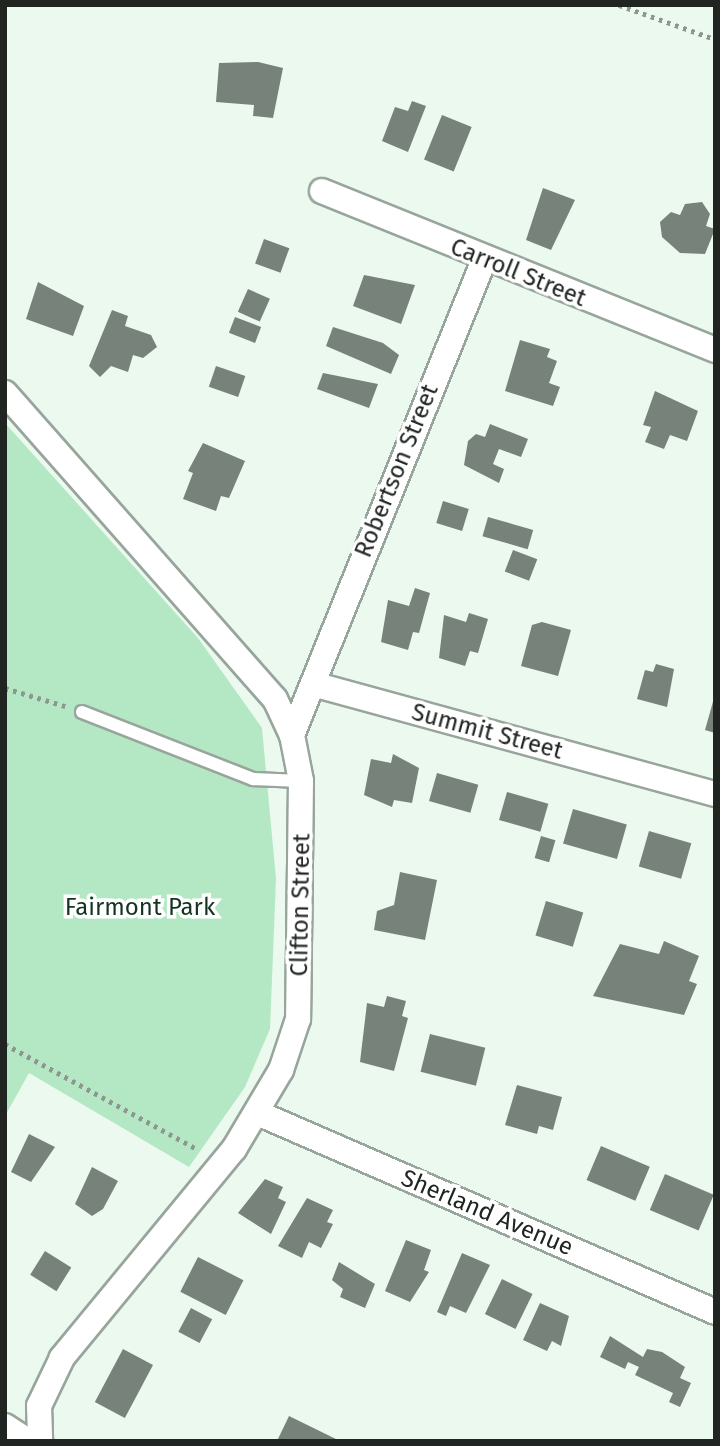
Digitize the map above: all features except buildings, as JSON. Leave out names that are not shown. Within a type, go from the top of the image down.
[{"type":"street","name":"Carroll Street","points":[[322,191],[484,260],[715,350]]},
{"type":"street","name":"Robertson Street","points":[[313,684],[484,260]]},
{"type":"street","name":"Clifton Street","points":[[5,393],[253,672],[292,735],[301,781],[298,1019],[260,1114],[62,1358],[39,1406],[40,1441]]},
{"type":"street","points":[[292,735],[313,684]]},
{"type":"street","name":"Summit Street","points":[[313,684],[715,794]]},
{"type":"street","name":"Sherland Avenue","points":[[260,1114],[715,1312]]},
{"type":"street","points":[[5,1426],[28,1441]]},
{"type":"lane","points":[[82,712],[253,779],[301,781]]},
{"type":"path","points":[[619,5],[715,39]]},
{"type":"path","points":[[5,688],[82,712]]},
{"type":"path","points":[[5,1044],[197,1149]]},
{"type":"green space","name":"Fairmont Park","points":[[5,423],[198,638],[262,728],[276,879],[270,1029],[245,1087],[189,1167],[29,1073],[5,1116]]}]
